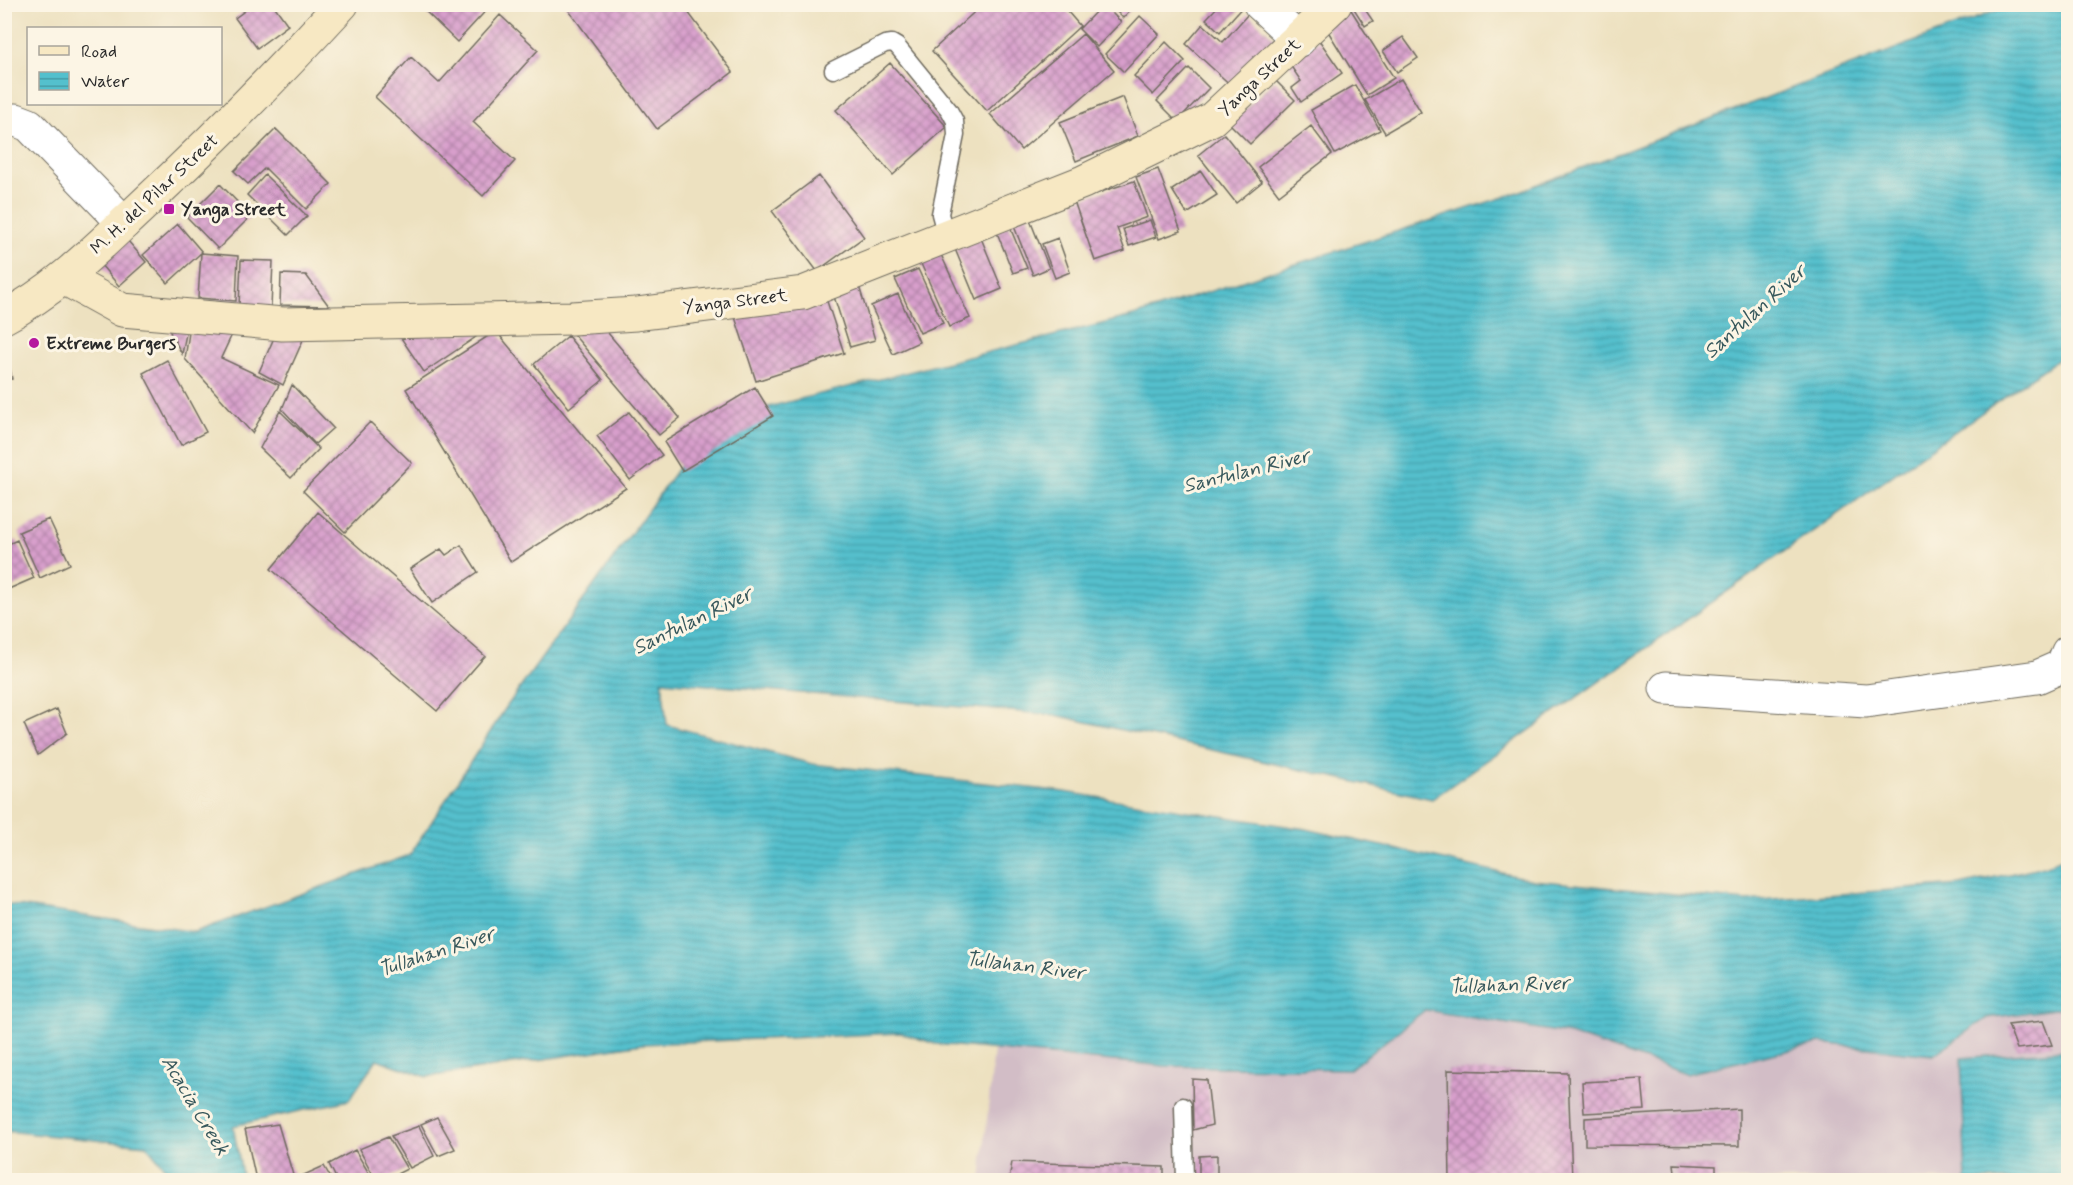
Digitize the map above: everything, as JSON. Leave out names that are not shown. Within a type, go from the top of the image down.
[{"type":"street","name":"M. H. del Pilar Street","points":[[4,317],[64,278],[124,223],[211,142],[342,4]]},
{"type":"street","points":[[1260,4],[1299,40]]},
{"type":"street","name":"Yanga Street","points":[[64,278],[122,310],[283,324],[572,318],[636,314],[803,293],[1083,182],[1212,119],[1335,4]]},
{"type":"street","points":[[4,121],[16,120],[29,125],[124,223]]},
{"type":"street","points":[[1665,688],[1866,700],[2037,677],[2062,666],[2068,652]]},
{"type":"lane","points":[[833,70],[885,44],[892,43],[897,46],[949,110],[955,121],[956,135],[940,214],[946,236]]},
{"type":"lane","points":[[1183,1106],[1185,1180]]},
{"type":"shaded area","points":[[2068,1007],[2068,1180],[981,1180],[994,1049],[1165,1066],[1350,1069],[1425,1010],[1570,1034],[1686,1074],[1820,1043],[1933,1055],[1987,1018]]},
{"type":"water","points":[[2011,5],[2068,5],[2068,352],[1432,799],[1055,715],[662,681],[667,725],[812,764],[1057,791],[1306,829],[1533,880],[1746,901],[1960,885],[2041,867],[2068,857],[2068,1007],[1987,1018],[1933,1055],[1820,1043],[1686,1074],[1570,1034],[1425,1010],[1350,1069],[1165,1066],[936,1044],[901,1033],[642,1044],[427,1077],[377,1059],[349,1100],[233,1126],[243,1180],[175,1180],[146,1145],[5,1131],[5,904],[195,932],[410,855],[505,709],[712,421],[1137,315],[1510,195]]},
{"type":"water","points":[[2068,1050],[2068,1180],[1966,1180],[1961,1058]]},
{"type":"building","points":[[254,4],[273,4],[288,25],[257,48],[235,18]]},
{"type":"building","points":[[418,4],[492,4],[457,42]]},
{"type":"building","points":[[564,4],[682,4],[733,72],[657,129]]},
{"type":"building","points":[[983,4],[1061,4],[1080,26],[987,111],[932,51]]},
{"type":"building","points":[[1103,4],[1121,22],[1097,47],[1079,29]]},
{"type":"building","points":[[1109,4],[1130,4],[1133,7],[1123,18]]},
{"type":"building","points":[[1220,4],[1245,4],[1220,32],[1206,19]]},
{"type":"building","points":[[1351,4],[1375,4],[1366,11],[1373,21],[1365,26]]},
{"type":"building","points":[[1348,5],[1394,78],[1367,95],[1326,28]]},
{"type":"building","points":[[1248,14],[1279,42],[1236,90],[1186,44],[1203,24],[1223,42]]},
{"type":"building","points":[[500,15],[538,50],[473,122],[515,161],[483,196],[375,97],[411,57],[439,83]]},
{"type":"building","points":[[1140,16],[1159,34],[1124,72],[1105,54]]},
{"type":"building","points":[[1083,34],[1114,70],[1021,150],[990,114]]},
{"type":"building","points":[[1403,37],[1418,58],[1397,72],[1383,51]]},
{"type":"building","points":[[1319,40],[1342,73],[1301,102],[1292,88],[1301,81],[1288,62]]},
{"type":"building","points":[[1166,42],[1185,61],[1153,95],[1134,76]]},
{"type":"building","points":[[890,63],[947,127],[893,175],[836,110]]},
{"type":"building","points":[[1189,68],[1209,88],[1177,121],[1157,101]]},
{"type":"building","points":[[1401,79],[1421,112],[1385,133],[1365,100]]},
{"type":"building","points":[[1275,80],[1295,100],[1250,144],[1230,124]]},
{"type":"building","points":[[1355,85],[1380,130],[1335,154],[1311,110]]},
{"type":"building","points":[[1123,97],[1138,136],[1076,161],[1060,122]]},
{"type":"building","points":[[1311,126],[1332,154],[1279,195],[1258,167]]},
{"type":"building","points":[[276,129],[331,184],[306,209],[265,168],[248,184],[234,171]]},
{"type":"building","points":[[1224,134],[1262,182],[1236,203],[1198,155]]},
{"type":"building","points":[[1158,169],[1181,231],[1159,239],[1136,177]]},
{"type":"building","points":[[1201,171],[1217,195],[1187,214],[1172,190]]},
{"type":"building","points":[[265,175],[307,216],[288,235],[247,195]]},
{"type":"building","points":[[819,176],[864,237],[817,271],[772,211]]},
{"type":"building","points":[[1134,181],[1147,217],[1117,228],[1125,251],[1095,261],[1074,201]]},
{"type":"building","points":[[220,184],[251,216],[218,249],[187,217]]},
{"type":"building","points":[[1028,215],[1049,268],[1033,275],[1012,221]]},
{"type":"building","points":[[1150,220],[1156,237],[1129,246],[1123,229]]},
{"type":"building","points":[[178,224],[202,252],[168,283],[143,255]]},
{"type":"building","points":[[1009,225],[1027,268],[1013,273],[996,230]]},
{"type":"building","points":[[122,234],[146,262],[119,286],[95,258]]},
{"type":"building","points":[[981,238],[1002,289],[976,300],[955,249]]},
{"type":"building","points":[[1058,238],[1070,272],[1055,278],[1042,244]]},
{"type":"building","points":[[938,248],[970,318],[949,327],[918,257]]},
{"type":"building","points":[[201,253],[238,256],[236,301],[198,298]]},
{"type":"building","points":[[241,260],[273,261],[271,308],[239,306]]},
{"type":"building","points":[[918,269],[943,323],[920,333],[895,279]]},
{"type":"building","points":[[281,274],[306,275],[329,306],[280,305]]},
{"type":"building","points":[[857,279],[875,340],[850,347],[831,287]]},
{"type":"building","points":[[823,289],[844,353],[756,381],[735,317]]},
{"type":"building","points":[[898,294],[919,342],[893,354],[871,306]]},
{"type":"building","points":[[163,319],[188,324],[182,354]]},
{"type":"building","points":[[562,321],[602,326],[680,418],[659,435]]},
{"type":"building","points":[[190,326],[235,328],[221,358],[279,385],[252,433],[185,359]]},
{"type":"building","points":[[277,331],[307,331],[283,385],[259,372]]},
{"type":"building","points":[[496,331],[626,488],[511,562],[406,389]]},
{"type":"building","points":[[482,333],[424,372],[399,335]]},
{"type":"building","points":[[568,336],[603,380],[569,408],[534,364]]},
{"type":"building","points":[[4,351],[7,351],[12,379],[4,380]]},
{"type":"building","points":[[167,360],[206,432],[181,445],[143,373]]},
{"type":"building","points":[[292,385],[333,428],[315,444],[282,409]]},
{"type":"building","points":[[755,387],[773,416],[682,471],[664,442]]},
{"type":"building","points":[[280,411],[319,449],[291,478],[260,448]]},
{"type":"building","points":[[629,412],[662,455],[630,480],[597,436]]},
{"type":"building","points":[[370,422],[412,463],[345,532],[303,491]]},
{"type":"building","points":[[4,434],[11,457],[4,458]]},
{"type":"building","points":[[318,512],[485,656],[437,711],[271,569]]},
{"type":"building","points":[[49,519],[70,564],[40,578],[19,532]]},
{"type":"building","points":[[17,540],[34,578],[4,591],[4,546]]},
{"type":"building","points":[[461,545],[478,572],[432,603],[410,569],[441,549],[446,555]]},
{"type":"building","points":[[57,709],[67,733],[38,755],[24,724]]},
{"type":"building","points":[[2043,1021],[2052,1045],[2017,1049],[2008,1025]]},
{"type":"building","points":[[1448,1070],[1568,1073],[1572,1180],[1450,1180]]},
{"type":"building","points":[[1192,1079],[1207,1080],[1212,1125],[1193,1130]]},
{"type":"building","points":[[1642,1079],[1645,1110],[1584,1113],[1582,1082]]},
{"type":"building","points":[[1739,1109],[1739,1146],[1585,1145],[1585,1118]]},
{"type":"building","points":[[437,1117],[455,1149],[438,1156],[421,1124]]},
{"type":"building","points":[[278,1124],[293,1175],[276,1180],[256,1180],[245,1129]]},
{"type":"building","points":[[419,1126],[434,1156],[410,1168],[391,1136]]},
{"type":"building","points":[[388,1137],[407,1169],[385,1180],[376,1180],[359,1149]]},
{"type":"building","points":[[355,1150],[373,1180],[337,1180],[329,1164]]},
{"type":"building","points":[[1217,1155],[1217,1179],[1199,1180],[1199,1156]]},
{"type":"building","points":[[1012,1162],[1164,1167],[1164,1180],[1009,1180]]},
{"type":"building","points":[[1674,1164],[1716,1166],[1716,1180],[1676,1180]]},
{"type":"building","points":[[324,1166],[332,1180],[298,1180],[297,1178]]},
{"type":"place","name":"Yanga Street","points":[[169,209]]},
{"type":"place","name":"Extreme Burgers","points":[[34,343]]},
{"type":"water label","name":"Santulan River","points":[[1754,311]]},
{"type":"water label","name":"Santulan River","points":[[1246,470]]},
{"type":"water label","name":"Santulan River","points":[[692,620]]},
{"type":"water label","name":"Tullahan River","points":[[436,951]]},
{"type":"water label","name":"Tullahan River","points":[[1025,965]]},
{"type":"water label","name":"Tullahan River","points":[[1509,984]]},
{"type":"water label","name":"Acacia Creek","points":[[196,1105]]}]
